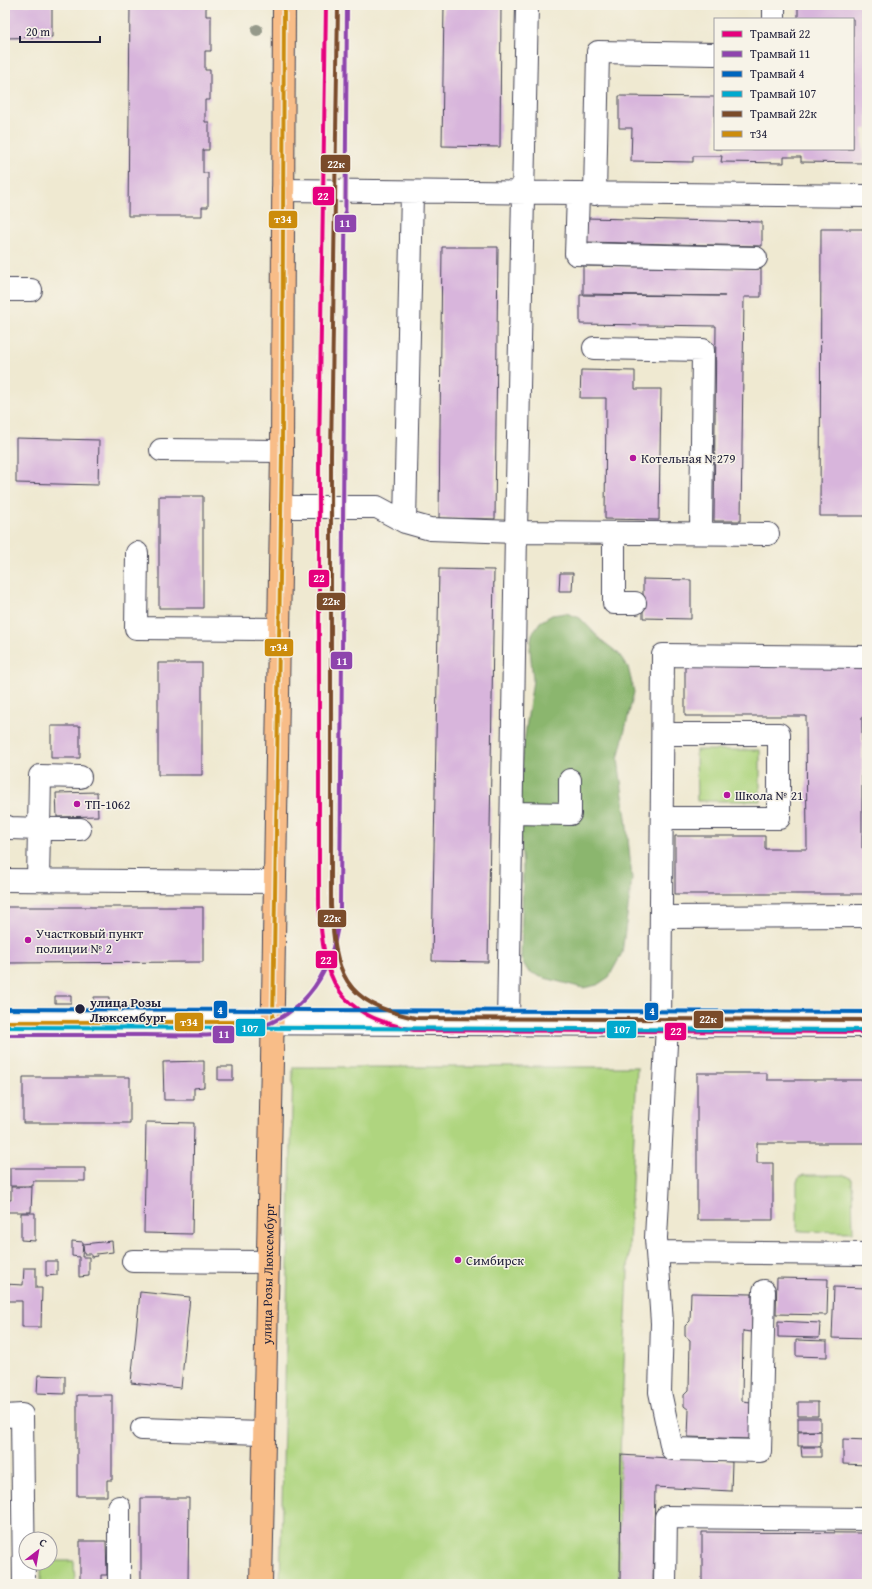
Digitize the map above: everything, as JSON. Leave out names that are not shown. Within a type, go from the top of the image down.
[{"type":"main road","name":"улица Розы Люксембург","points":[[261,1584],[273,1022],[274,882],[282,451],[284,5]]},
{"type":"street","points":[[508,1024],[516,532],[528,5]]},
{"type":"street","points":[[774,5],[774,18]]},
{"type":"street","points":[[714,54],[598,52],[586,194],[576,254],[756,258]]},
{"type":"street","points":[[283,190],[524,194],[867,196]]},
{"type":"street","points":[[405,522],[412,192]]},
{"type":"street","points":[[5,290],[31,290]]},
{"type":"street","points":[[594,348],[703,350],[700,533]]},
{"type":"street","points":[[161,450],[282,451]]},
{"type":"street","points":[[281,507],[377,507],[405,522],[430,529],[516,532],[768,534]]},
{"type":"street","points":[[614,533],[614,602],[635,603]]},
{"type":"street","points":[[137,553],[136,628],[278,629]]},
{"type":"street","points":[[764,1292],[760,1451],[672,1449],[660,1392],[662,1323],[656,1252],[664,1025],[661,917],[663,655],[867,657]]},
{"type":"street","points":[[662,818],[778,818],[779,772],[779,734],[663,734]]},
{"type":"street","points":[[38,880],[40,776],[80,777]]},
{"type":"street","points":[[512,813],[570,814],[570,780]]},
{"type":"street","points":[[5,826],[10,828],[80,829]]},
{"type":"street","points":[[5,880],[274,882]]},
{"type":"street","points":[[661,917],[867,916]]},
{"type":"street","points":[[5,1022],[273,1022],[867,1026]]},
{"type":"street","points":[[656,1252],[867,1254]]},
{"type":"street","points":[[133,1261],[268,1262]]},
{"type":"street","points":[[5,1416],[22,1415],[24,1584]]},
{"type":"street","points":[[142,1429],[264,1433]]},
{"type":"street","points":[[119,1507],[119,1584]]},
{"type":"street","points":[[665,1584],[666,1517],[867,1519]]},
{"type":"green space","points":[[566,613],[580,618],[601,640],[618,653],[628,667],[634,692],[618,759],[632,879],[622,953],[609,977],[597,985],[583,988],[541,977],[528,971],[521,959],[523,869],[517,791],[533,680],[530,649],[532,634],[540,622],[552,615]]},
{"type":"green space","points":[[696,750],[760,750],[760,801],[697,801]]},
{"type":"green space","name":"Симбирск","points":[[293,1067],[637,1067],[620,1453],[619,1584],[280,1584]]},
{"type":"green space","points":[[804,1175],[844,1175],[852,1179],[853,1232],[797,1231],[797,1182],[799,1177]]},
{"type":"green space","points":[[58,1561],[74,1561],[75,1584],[41,1584],[41,1571],[58,1571]]},
{"type":"building","points":[[5,5],[52,5],[52,37],[5,38]]},
{"type":"building","points":[[130,5],[206,5],[206,16],[211,16],[211,51],[205,51],[205,70],[210,70],[210,100],[205,100],[205,122],[209,122],[209,150],[203,150],[203,173],[208,173],[208,207],[202,207],[202,216],[128,216]]},
{"type":"building","points":[[444,5],[501,5],[500,147],[442,146]]},
{"type":"building","points":[[798,5],[867,5],[867,7],[864,7],[864,39],[867,39],[867,129],[863,129],[863,163],[801,162],[801,157],[784,157],[784,163],[721,162],[722,156],[693,156],[693,162],[631,161],[632,128],[619,128],[619,96],[714,97],[714,150],[854,150],[854,18],[798,18]]},
{"type":"building","points":[[586,218],[762,222],[762,246],[585,242]]},
{"type":"building","points":[[821,229],[867,229],[867,516],[820,516]]},
{"type":"building","points":[[442,247],[498,247],[495,519],[439,518]]},
{"type":"building","points":[[583,266],[761,269],[761,297],[744,297],[741,521],[714,521],[716,326],[580,324],[580,295],[725,296],[583,294]]},
{"type":"building","name":"Котельная №279","points":[[581,370],[635,371],[635,389],[661,389],[659,520],[605,519],[606,398],[580,398]]},
{"type":"building","points":[[16,438],[99,440],[98,485],[16,483]]},
{"type":"building","points":[[159,496],[203,496],[203,608],[159,608]]},
{"type":"building","points":[[439,569],[494,570],[488,962],[432,961]]},
{"type":"building","points":[[560,573],[573,573],[572,591],[559,591]]},
{"type":"building","points":[[643,579],[691,580],[691,619],[643,618]]},
{"type":"building","points":[[158,663],[202,663],[202,775],[158,775]]},
{"type":"building","points":[[685,666],[867,666],[867,717],[862,717],[862,848],[867,848],[867,894],[675,894],[675,836],[765,836],[765,849],[807,849],[806,716],[685,716]]},
{"type":"building","points":[[51,726],[80,726],[80,758],[51,758]]},
{"type":"building","name":"ТП-1062","points":[[97,792],[98,816],[57,817],[56,793]]},
{"type":"building","points":[[5,907],[203,907],[203,962],[5,963]]},
{"type":"building","points":[[55,996],[71,996],[71,1003],[55,1003]]},
{"type":"building","points":[[94,997],[109,997],[109,1003],[94,1003]]},
{"type":"building","points":[[204,1061],[204,1087],[194,1088],[194,1100],[164,1100],[163,1062]]},
{"type":"building","points":[[218,1067],[233,1067],[233,1080],[218,1080]]},
{"type":"building","points":[[697,1073],[767,1073],[767,1080],[867,1080],[867,1143],[757,1143],[757,1163],[773,1163],[773,1220],[697,1220]]},
{"type":"building","points":[[23,1077],[130,1077],[130,1123],[23,1123]]},
{"type":"building","points":[[146,1122],[194,1123],[192,1234],[144,1233]]},
{"type":"building","points":[[10,1168],[85,1168],[85,1181],[33,1181],[33,1186],[10,1186]]},
{"type":"building","points":[[11,1187],[32,1187],[31,1212],[5,1212],[5,1200],[11,1200]]},
{"type":"building","points":[[21,1213],[35,1213],[35,1241],[21,1240]]},
{"type":"building","points":[[72,1241],[83,1242],[82,1257],[89,1257],[89,1276],[79,1277],[79,1257],[72,1256]]},
{"type":"building","points":[[112,1241],[113,1252],[96,1254],[97,1256],[91,1257],[91,1254],[84,1254],[83,1244]]},
{"type":"building","points":[[46,1261],[57,1261],[57,1275],[46,1276]]},
{"type":"building","points":[[24,1268],[36,1268],[36,1288],[42,1288],[41,1327],[22,1327],[22,1301],[5,1301],[5,1284],[23,1285]]},
{"type":"building","points":[[777,1278],[828,1279],[827,1315],[776,1314]]},
{"type":"building","points":[[834,1287],[867,1288],[867,1339],[832,1338]]},
{"type":"building","points":[[140,1292],[190,1297],[181,1388],[131,1383]]},
{"type":"building","points":[[691,1293],[752,1294],[752,1332],[743,1331],[742,1401],[751,1402],[750,1439],[688,1437],[689,1410],[684,1406],[684,1395],[689,1390],[690,1340],[685,1336],[685,1326],[690,1321]]},
{"type":"building","points":[[778,1321],[820,1323],[819,1338],[778,1337]]},
{"type":"building","points":[[796,1340],[827,1341],[827,1357],[796,1356]]},
{"type":"building","points":[[38,1375],[65,1376],[65,1394],[37,1393]]},
{"type":"building","points":[[77,1395],[112,1395],[112,1480],[107,1480],[107,1496],[77,1496]]},
{"type":"building","points":[[798,1402],[818,1402],[818,1416],[798,1416]]},
{"type":"building","points":[[798,1418],[820,1418],[820,1431],[798,1431]]},
{"type":"building","points":[[821,1431],[821,1446],[798,1446],[798,1432]]},
{"type":"building","points":[[843,1439],[867,1440],[867,1465],[843,1464]]},
{"type":"building","points":[[801,1447],[821,1447],[821,1457],[802,1457]]},
{"type":"building","points":[[621,1455],[732,1462],[731,1491],[655,1487],[653,1584],[620,1584]]},
{"type":"building","points":[[141,1498],[189,1498],[188,1584],[141,1584]]},
{"type":"building","points":[[702,1532],[867,1533],[867,1584],[702,1584]]},
{"type":"building","points":[[80,1541],[106,1541],[107,1575],[101,1575],[101,1584],[80,1584]]},
{"type":"tram line","name":"22","points":[[326,5],[319,455],[319,905],[321,932],[330,974],[339,990],[351,1003],[367,1014],[387,1023],[414,1030],[867,1032]]},
{"type":"tram line","name":"22к","points":[[338,5],[331,455],[331,905],[333,929],[340,967],[358,994],[372,1004],[391,1012],[415,1018],[867,1020]]},
{"type":"tram line","name":"11","points":[[5,1035],[195,1036],[220,1035],[245,1031],[267,1024],[286,1015],[302,1002],[315,987],[325,969],[332,950],[340,907],[347,5]]},
{"type":"tram line","name":"4","points":[[5,1009],[867,1012]]},
{"type":"tram line","name":"107","points":[[5,1027],[867,1030]]},
{"type":"transit line","name":"т34","points":[[5,1022],[273,1022],[282,451],[284,5]]},
{"type":"place","name":"Котельная №279","points":[[633,458]]},
{"type":"place","name":"Школа № 21","points":[[727,795]]},
{"type":"place","name":"ТП-1062","points":[[77,804]]},
{"type":"place","name":"Участковый пункт полиции № 2","points":[[28,940]]},
{"type":"place","name":"улица Розы Люксембург","points":[[80,1009]]},
{"type":"place","name":"Симбирск","points":[[458,1260]]}]
